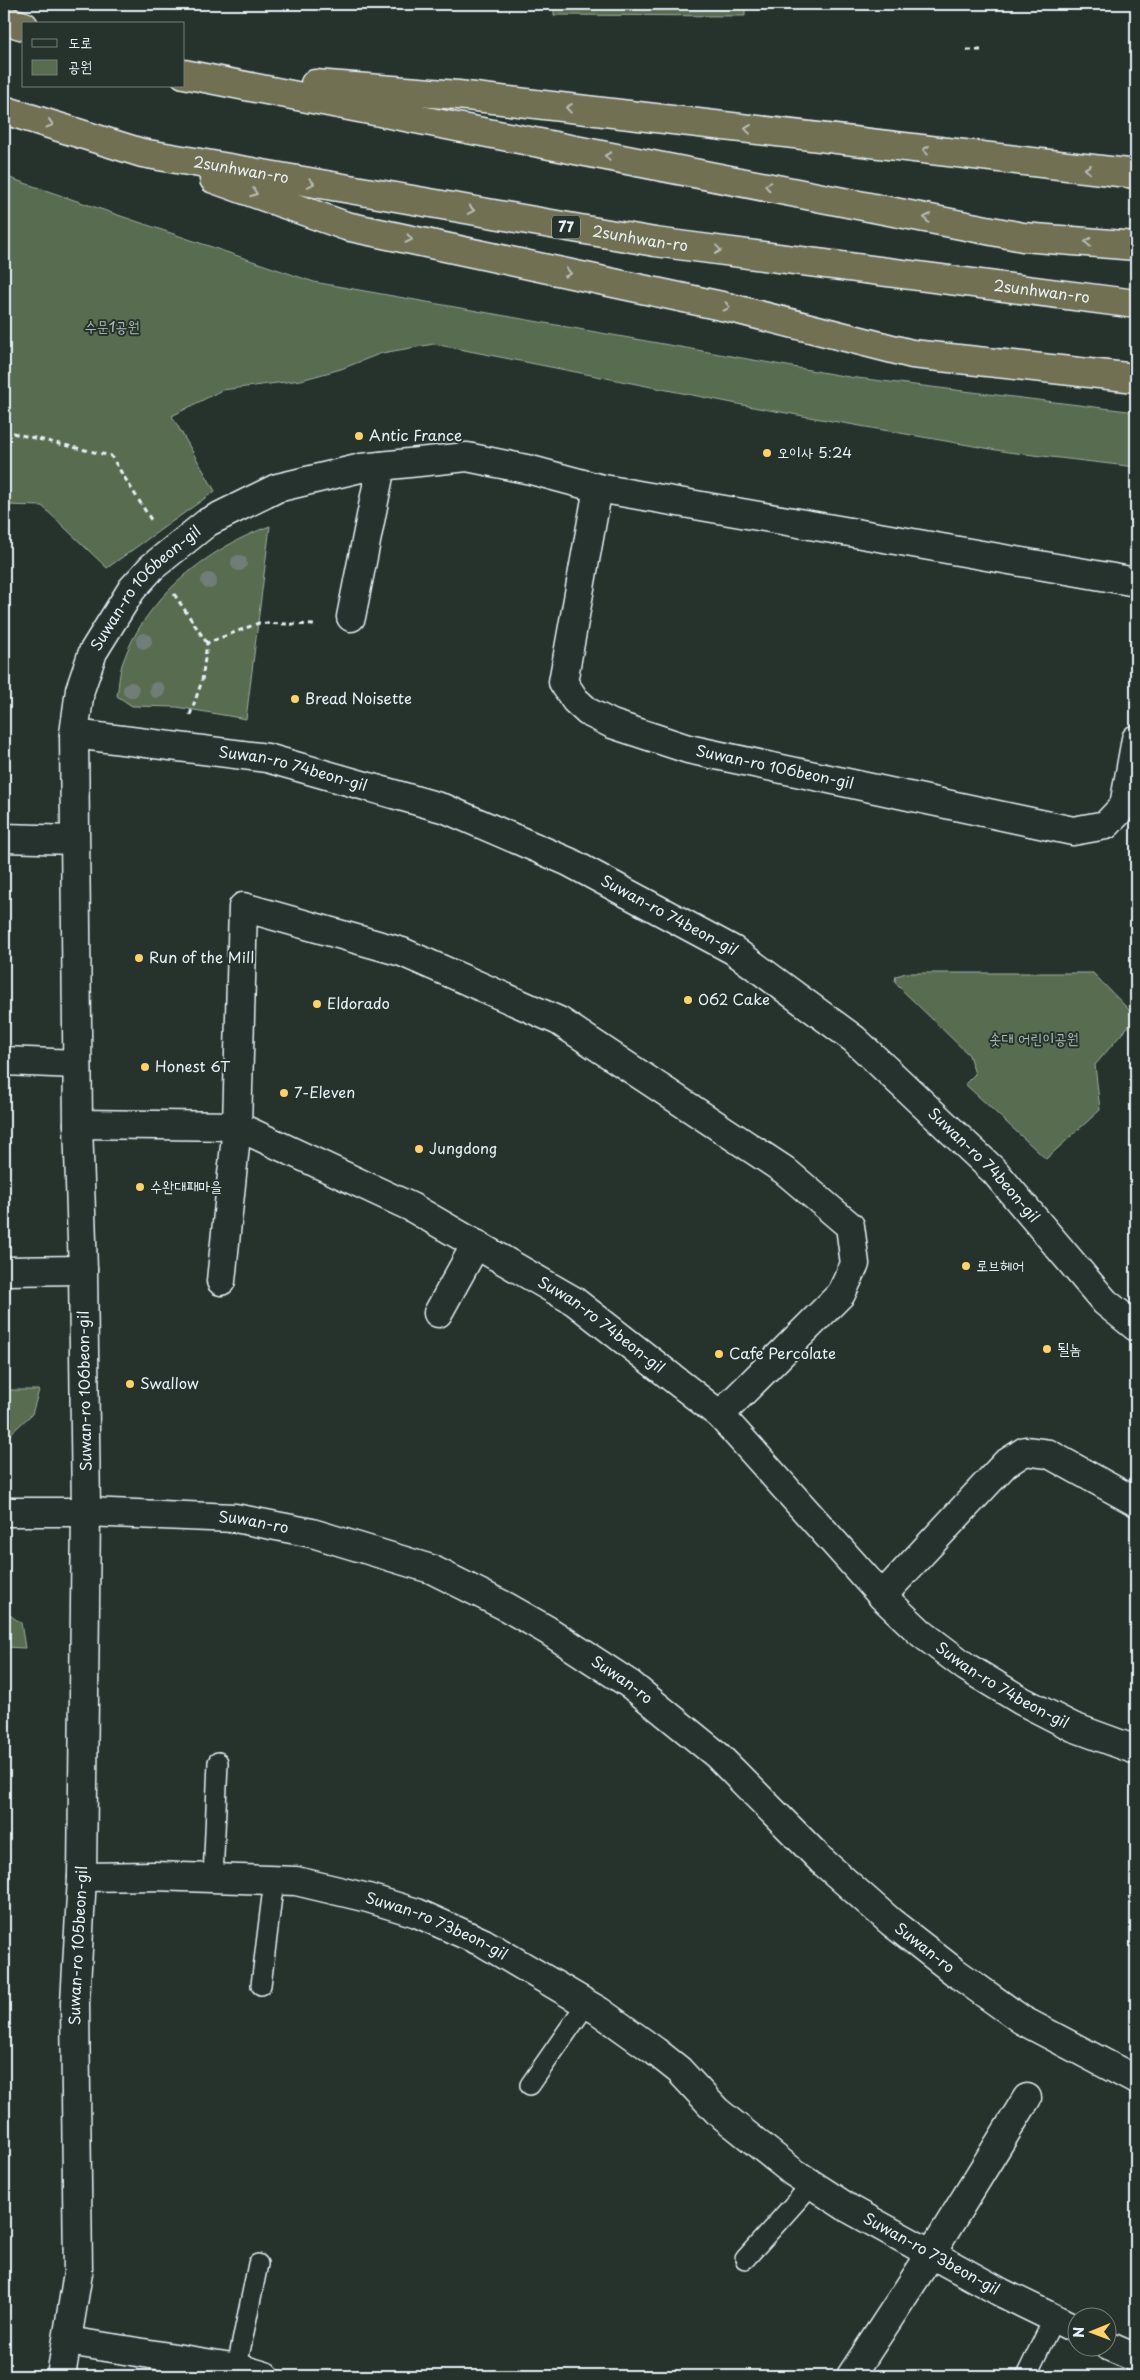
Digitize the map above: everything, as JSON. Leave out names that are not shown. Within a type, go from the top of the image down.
[{"type":"highway","points":[[4,20],[22,25]]},
{"type":"highway","points":[[185,74],[458,95],[1136,174]]},
{"type":"highway","points":[[185,74],[1023,237],[1136,246]]},
{"type":"highway","name":"2sunhwan-ro","points":[[4,110],[142,153],[655,242],[1136,304]]},
{"type":"highway","points":[[142,153],[346,226],[731,308],[912,354],[1136,378]]},
{"type":"street","name":"Suwan-ro 106beon-gil","points":[[86,1512],[83,1270],[77,1064],[74,734],[80,690],[93,652],[132,589],[162,558],[208,522],[277,488],[362,468],[467,457],[531,470],[598,488],[1136,582]]},
{"type":"street","points":[[351,617],[380,466]]},
{"type":"street","name":"Suwan-ro 106beon-gil","points":[[598,488],[564,682],[575,700],[588,712],[612,724],[688,749],[1074,831],[1106,825],[1124,806],[1136,739]]},
{"type":"street","name":"Suwan-ro 74beon-gil","points":[[74,734],[267,758],[446,809],[568,862],[733,950],[854,1039],[995,1172],[1105,1302],[1136,1327]]},
{"type":"street","points":[[4,838],[74,840]]},
{"type":"street","points":[[221,1281],[237,1126],[243,907],[402,952],[559,1021],[784,1170],[850,1226],[855,1264],[841,1294],[720,1415]]},
{"type":"street","points":[[4,1061],[77,1064]]},
{"type":"street","name":"Suwan-ro 74beon-gil","points":[[78,1124],[237,1126],[411,1207],[574,1301],[720,1415],[882,1596],[921,1633],[966,1667],[1022,1701],[1072,1727],[1136,1750]]},
{"type":"street","points":[[438,1314],[476,1244]]},
{"type":"street","points":[[4,1271],[83,1270]]},
{"type":"street","points":[[882,1596],[1006,1464],[1025,1451],[1049,1454],[1136,1502]]},
{"type":"street","name":"Suwan-ro","points":[[4,1512],[86,1512],[235,1518],[312,1533],[431,1570],[505,1606],[547,1630],[631,1685],[717,1756],[822,1861],[891,1922],[955,1972],[1022,2020],[1136,2080]]},
{"type":"street","name":"Suwan-ro 105beon-gil","points":[[61,2376],[78,2273],[75,2003],[82,1877],[86,1512]]},
{"type":"street","name":"Suwan-ro 73beon-gil","points":[[82,1877],[154,1876],[296,1881],[359,1896],[417,1914],[484,1943],[587,2003],[680,2070],[716,2111],[812,2184],[848,2208],[931,2254],[1066,2324]]},
{"type":"street","points":[[851,2376],[931,2254],[1027,2098]]},
{"type":"street","points":[[68,2341],[265,2376]]},
{"type":"street","points":[[1118,2350],[1136,2358]]},
{"type":"lane","points":[[213,1879],[218,1762]]},
{"type":"lane","points":[[261,1985],[274,1880]]},
{"type":"lane","points":[[530,2085],[587,2003]]},
{"type":"lane","points":[[745,2259],[812,2184]]},
{"type":"lane","points":[[236,2372],[258,2264]]},
{"type":"lane","name":"Suwan-ro 73beon-gil","points":[[1026,2376],[1066,2324]]},
{"type":"path","points":[[967,50],[983,50]]},
{"type":"path","points":[[4,431],[111,456],[162,558],[171,589],[207,643],[202,681],[180,746]]},
{"type":"path","points":[[207,643],[259,623],[342,626],[351,617]]},
{"type":"green space","points":[[554,4],[745,4],[745,16],[554,15]]},
{"type":"green space","name":"수문1공원","points":[[4,176],[314,282],[849,377],[1136,412],[1136,467],[1008,452],[758,408],[434,344],[382,353],[341,369],[301,380],[222,390],[172,416],[215,491],[107,568],[42,506],[4,505]]},
{"type":"green space","points":[[270,526],[246,719],[177,707],[132,706],[117,696],[122,666],[133,639],[163,597],[202,562],[224,548]]},
{"type":"green space","name":"솟대 어린이공원","points":[[906,973],[1093,973],[1136,1017],[1095,1065],[1100,1110],[1046,1159],[965,1084],[975,1074],[969,1055],[898,986],[895,981],[896,976]]},
{"type":"green space","points":[[4,1390],[39,1390],[32,1414],[8,1436],[4,1436]]},
{"type":"green space","points":[[4,1611],[21,1623],[25,1648],[4,1647]]},
{"type":"place","name":"Antic France","points":[[359,436]]},
{"type":"place","name":"오이사 5:24","points":[[767,453]]},
{"type":"place","name":"Bread Noisette","points":[[295,699]]},
{"type":"place","name":"Run of the Mill","points":[[139,958]]},
{"type":"place","name":"062 Cake","points":[[688,1000]]},
{"type":"place","name":"Eldorado","points":[[317,1004]]},
{"type":"place","name":"Honest 6T","points":[[145,1067]]},
{"type":"place","name":"7-Eleven","points":[[284,1093]]},
{"type":"place","name":"Jungdong","points":[[419,1149]]},
{"type":"place","name":"수완대패마을","points":[[140,1187]]},
{"type":"place","name":"로브헤어","points":[[966,1266]]},
{"type":"place","name":"될놈","points":[[1047,1349]]},
{"type":"place","name":"Cafe Percolate","points":[[719,1354]]},
{"type":"place","name":"Swallow","points":[[130,1384]]}]
